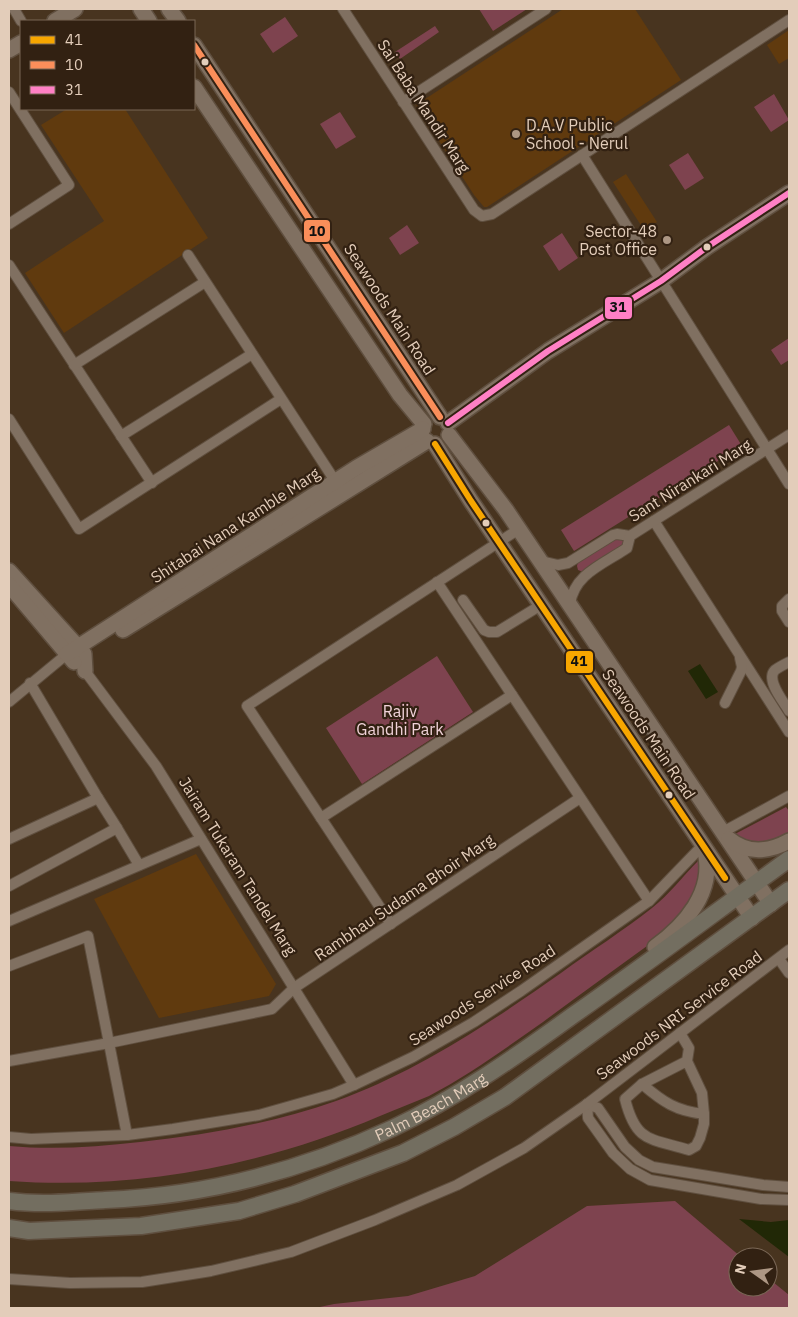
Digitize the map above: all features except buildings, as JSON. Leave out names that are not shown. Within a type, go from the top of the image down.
[{"type":"main road","points":[[57,20],[75,9]]},
{"type":"main road","points":[[141,9],[148,20]]},
{"type":"main road","points":[[169,9],[177,20]]},
{"type":"main road","points":[[9,50],[20,44]]},
{"type":"main road","name":"Seawoods Main Road","points":[[195,47],[446,425],[519,528],[771,904]]},
{"type":"main road","name":"Seawoods Main Road","points":[[195,88],[752,918]]},
{"type":"main road","points":[[446,425],[431,418],[427,434],[444,442],[446,425],[548,351],[660,281],[707,247],[789,193]]},
{"type":"main road","name":"Shitabai Nana Kamble Marg","points":[[76,654],[427,434]]},
{"type":"main road","points":[[9,571],[76,654]]},
{"type":"main road","points":[[9,585],[76,654]]},
{"type":"main road","name":"Jairam Tukaram Tandel Marg","points":[[76,654],[85,670]]},
{"type":"main road","points":[[723,832],[739,846],[754,850],[770,848],[789,841]]},
{"type":"main road","points":[[598,998],[620,973],[668,938],[693,910],[702,892],[707,874],[703,846]]},
{"type":"main road","name":"Palm Beach Marg","points":[[9,1201],[30,1204],[138,1199],[233,1184],[287,1169],[392,1128],[441,1103],[491,1074],[789,859]]},
{"type":"main road","name":"Palm Beach Marg","points":[[9,1228],[28,1231],[141,1226],[239,1211],[295,1194],[403,1153],[454,1127],[505,1097],[789,890]]},
{"type":"street","points":[[14,9],[21,20]]},
{"type":"street","name":"Sai Baba Mandir Marg","points":[[343,9],[474,210],[482,216],[492,214],[582,155]]},
{"type":"street","points":[[403,102],[546,9]]},
{"type":"street","points":[[789,20],[582,155],[789,484]]},
{"type":"street","points":[[9,92],[20,109]]},
{"type":"street","points":[[9,224],[69,185],[21,110]]},
{"type":"street","points":[[188,256],[340,488]]},
{"type":"street","points":[[9,265],[152,482]]},
{"type":"street","points":[[74,365],[205,282]]},
{"type":"street","points":[[121,436],[252,354]]},
{"type":"street","points":[[9,419],[79,529],[281,398]]},
{"type":"street","name":"Sant Nirankari Marg","points":[[570,604],[571,595],[579,580],[624,550],[630,536],[789,435]]},
{"type":"street","points":[[654,521],[789,732]]},
{"type":"street","points":[[391,924],[247,706],[519,528]]},
{"type":"street","name":"Sant Nirankari Marg","points":[[541,561],[558,565],[568,563],[614,535],[630,536]]},
{"type":"street","points":[[438,582],[648,901]]},
{"type":"street","points":[[789,599],[782,606],[782,611],[789,622]]},
{"type":"street","points":[[463,600],[484,630],[489,632],[497,632],[541,605]]},
{"type":"street","points":[[9,702],[30,683],[76,654]]},
{"type":"street","points":[[725,703],[741,672],[740,655]]},
{"type":"street","points":[[789,662],[774,671],[771,676],[773,684],[789,711]]},
{"type":"street","name":"Jairam Tukaram Tandel Marg","points":[[85,670],[156,766],[354,1085]]},
{"type":"street","points":[[30,683],[139,865]]},
{"type":"street","points":[[321,818],[512,695]]},
{"type":"street","points":[[723,832],[789,796]]},
{"type":"street","points":[[9,839],[98,798]]},
{"type":"street","name":"Rambhau Sudama Bhoir Marg","points":[[9,1062],[272,1009],[294,988],[580,798]]},
{"type":"street","points":[[9,886],[117,828]]},
{"type":"street","points":[[9,921],[201,839]]},
{"type":"street","name":"Seawoods Service Road","points":[[9,1137],[31,1139],[127,1135],[259,1115],[333,1094],[413,1057],[474,1022],[648,901],[703,846]]},
{"type":"street","points":[[9,966],[88,936],[127,1135]]},
{"type":"street","name":"Seawoods NRI Service Road","points":[[9,1279],[70,1283],[142,1282],[211,1271],[291,1252],[375,1220],[456,1185],[524,1148],[587,1104],[789,950]]},
{"type":"street","points":[[778,958],[789,973]]},
{"type":"street","points":[[615,1083],[625,1099],[636,1128],[644,1136],[689,1150],[696,1146],[704,1124],[702,1094],[687,1060],[689,1048],[680,1033]]},
{"type":"street","points":[[625,1099],[638,1087],[687,1060]]},
{"type":"street","points":[[624,1076],[638,1087],[670,1106],[704,1114]]},
{"type":"street","points":[[789,1187],[763,1185],[652,1167],[639,1160],[625,1147],[598,1108],[587,1104],[588,1118],[613,1153],[630,1170],[650,1180],[761,1198],[789,1200]]},
{"type":"shaded area","name":"D.A.V Public School - Nerul","points":[[563,9],[635,9],[681,80],[487,207],[484,207],[474,195],[416,105]]},
{"type":"shaded area","points":[[789,30],[789,58],[779,64],[767,45]]},
{"type":"shaded area","points":[[65,110],[126,110],[208,238],[64,333],[25,273],[104,221],[41,125]]},
{"type":"shaded area","points":[[626,174],[657,222],[644,230],[613,182]]},
{"type":"shaded area","points":[[700,664],[718,692],[706,699],[688,671]]},
{"type":"shaded area","points":[[196,854],[276,984],[269,996],[159,1018],[94,899]]},
{"type":"shaded area","points":[[739,1219],[771,1222],[789,1220],[789,1257]]},
{"type":"green space","points":[[479,9],[527,9],[493,31]]},
{"type":"green space","points":[[285,17],[298,36],[273,53],[260,34]]},
{"type":"green space","points":[[435,26],[439,32],[400,59],[395,52]]},
{"type":"green space","points":[[774,94],[789,120],[771,132],[754,107]]},
{"type":"green space","points":[[340,112],[356,137],[336,149],[320,124]]},
{"type":"green space","points":[[688,153],[704,178],[685,190],[669,165]]},
{"type":"green space","points":[[407,225],[419,243],[400,255],[389,238]]},
{"type":"green space","points":[[562,233],[578,258],[559,271],[543,246]]},
{"type":"green space","points":[[789,338],[789,360],[781,365],[771,350]]},
{"type":"green space","points":[[729,425],[742,446],[574,551],[561,530]]},
{"type":"green space","points":[[617,537],[625,539],[625,543],[583,572],[578,570],[578,562]]},
{"type":"green space","name":"Rajiv Gandhi Park","points":[[437,656],[473,712],[362,784],[326,728]]},
{"type":"green space","points":[[786,807],[789,811],[789,833],[762,842],[749,841],[735,834]]},
{"type":"green space","points":[[698,861],[697,882],[690,900],[665,933],[543,1022],[458,1079],[429,1096],[335,1134],[290,1149],[198,1171],[152,1178],[104,1182],[9,1181],[9,1146],[41,1148],[91,1147],[214,1132],[264,1122],[312,1109],[395,1076],[481,1027],[618,933],[658,903]]},
{"type":"green space","points":[[675,1201],[729,1247],[728,1297],[778,1297],[778,1286],[789,1295],[789,1308],[315,1308],[334,1304],[408,1296],[475,1276],[587,1206]]},
{"type":"transit line","name":"10","points":[[195,47],[440,417]]},
{"type":"transit line","name":"31","points":[[448,423],[548,351],[661,281],[707,247],[789,193]]},
{"type":"transit line","name":"41","points":[[435,444],[471,501],[725,878]]},
{"type":"place","name":"D.A.V Public School - Nerul","points":[[516,134]]},
{"type":"place","name":"Sector-48 Post Office","points":[[667,240]]}]
